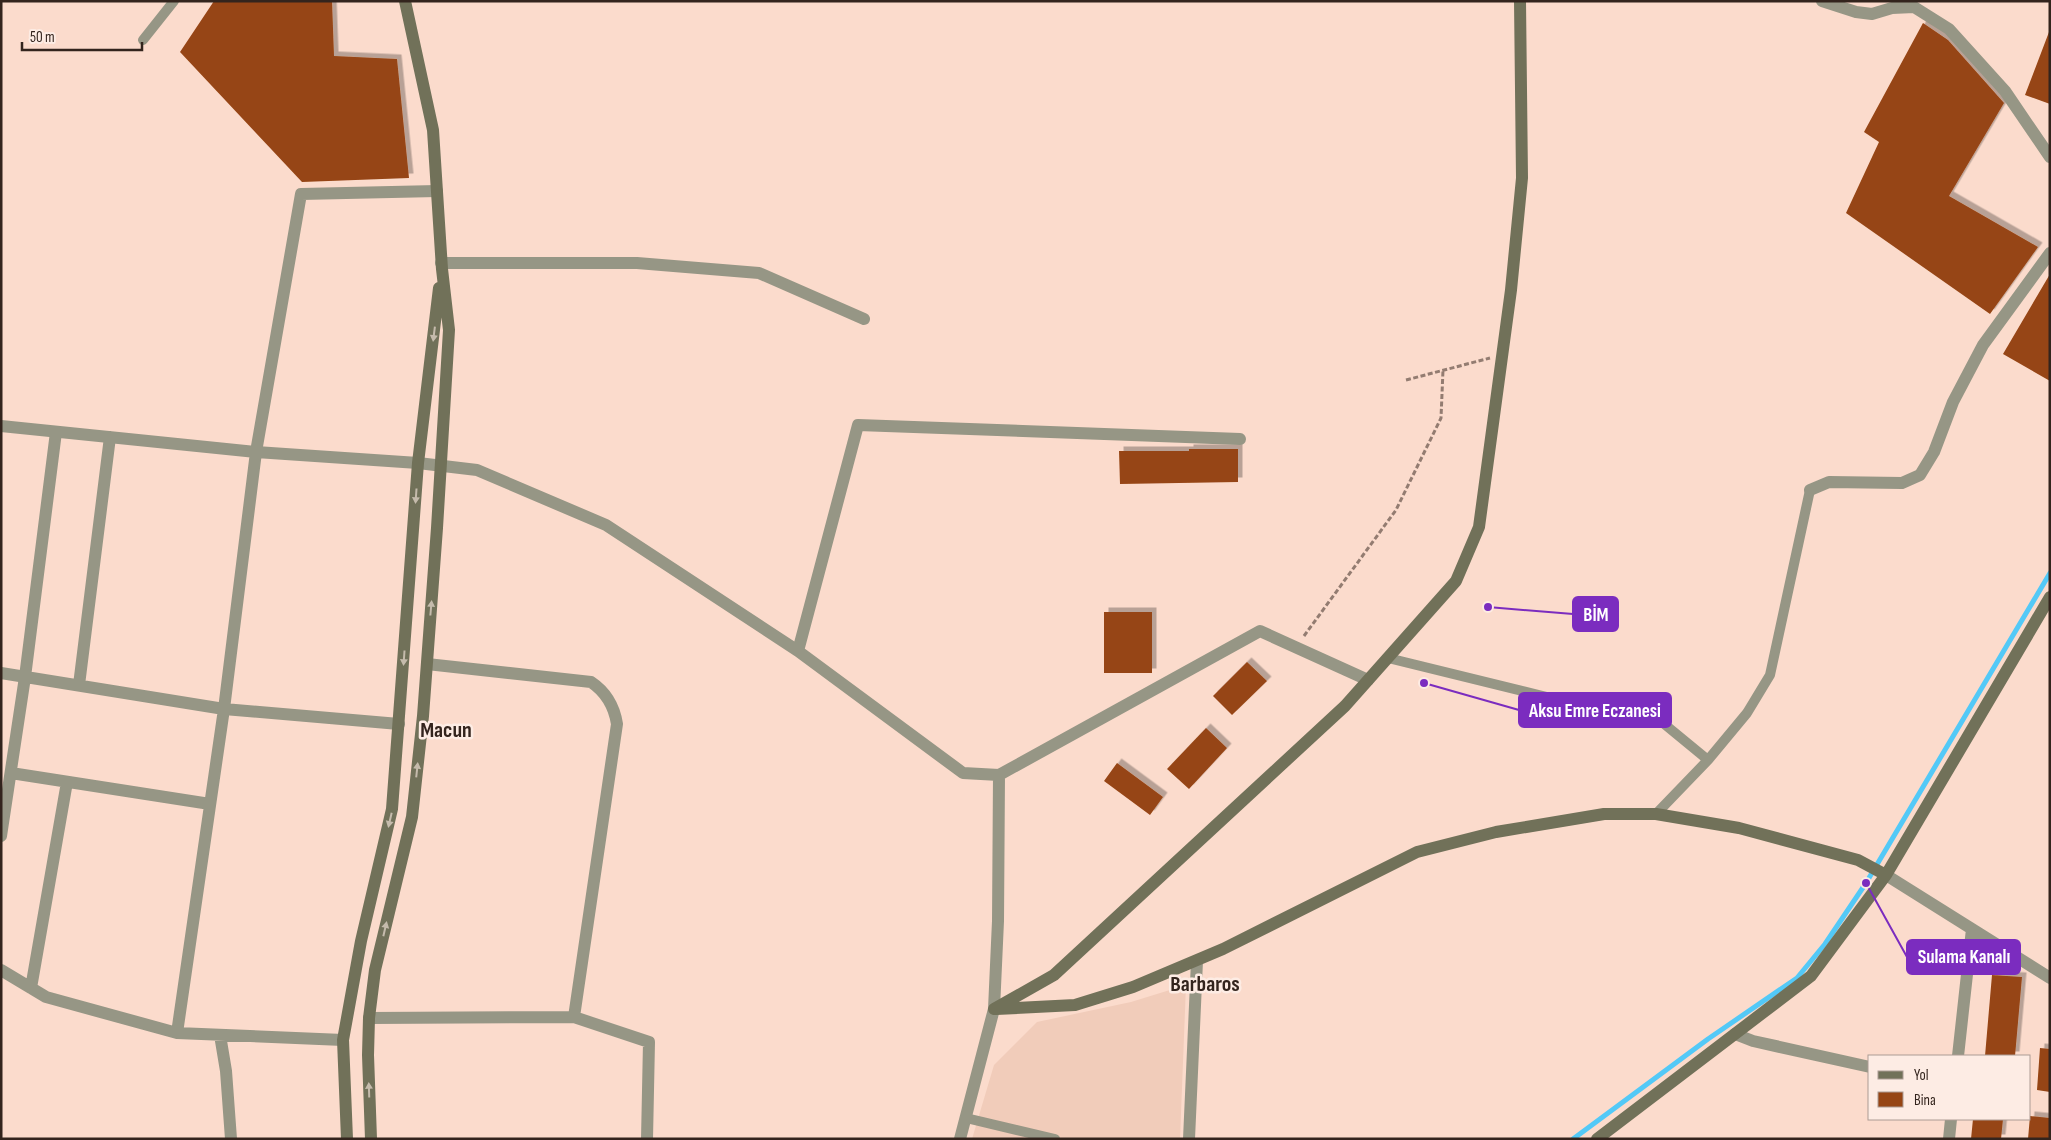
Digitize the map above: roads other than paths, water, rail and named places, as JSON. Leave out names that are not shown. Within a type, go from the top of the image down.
[{"type":"street","points":[[371,1139],[368,1055],[369,1018],[375,970],[412,817],[427,664],[449,330],[442,266],[433,130],[405,1]]},
{"type":"street","points":[[994,1009],[1054,974],[1345,706],[1456,581],[1479,527],[1502,355],[1522,178],[1520,1]]},
{"type":"street","points":[[1822,1],[1856,12],[1872,14],[1892,8],[1914,7],[1949,29],[2005,91],[2050,157]]},
{"type":"street","points":[[176,1033],[224,709],[256,452],[301,194],[437,191]]},
{"type":"street","points":[[1810,490],[1829,482],[1902,483],[1920,475],[1934,452],[1953,402],[1983,345],[2050,253]]},
{"type":"street","points":[[442,266],[637,263],[759,273],[864,319]]},
{"type":"street","points":[[347,1139],[343,1040],[361,941],[392,809],[418,463],[442,266]]},
{"type":"street","points":[[798,652],[858,425],[1240,440]]},
{"type":"street","points":[[1,426],[256,452],[418,463],[476,470],[606,526],[798,652],[963,774],[998,775],[1260,631],[1368,680]]},
{"type":"street","points":[[1,836],[26,677],[56,432]]},
{"type":"street","points":[[79,685],[110,437]]},
{"type":"street","points":[[1597,1139],[1811,976],[1882,873],[2050,597]]},
{"type":"street","points":[[427,664],[591,682],[600,688],[613,705],[617,724],[574,1017]]},
{"type":"street","points":[[1,673],[224,709],[399,724]]},
{"type":"street","points":[[11,773],[210,804]]},
{"type":"street","points":[[960,1139],[994,1009],[998,921],[998,775]]},
{"type":"street","points":[[31,988],[67,782]]},
{"type":"street","points":[[994,1009],[1075,1005],[1133,987],[1197,961],[1417,852],[1496,832],[1604,814],[1656,814],[1739,828],[1858,860],[2050,978]]},
{"type":"street","points":[[1958,1055],[1972,929]]},
{"type":"street","points":[[1189,1139],[1197,961]]},
{"type":"street","points":[[1,970],[46,997],[176,1033],[343,1040]]},
{"type":"street","points":[[369,1018],[574,1017],[650,1042],[647,1139]]},
{"type":"street","points":[[1735,1034],[1753,1041],[1868,1067]]},
{"type":"street","points":[[220,1035],[226,1072],[231,1139]]},
{"type":"street","points":[[1949,1139],[1951,1120]]},
{"type":"lane","points":[[143,40],[174,1]]},
{"type":"lane","points":[[1656,814],[1708,760],[1747,713],[1770,675],[1810,490]]},
{"type":"lane","points":[[1388,658],[1575,704],[1646,709],[1708,760]]},
{"type":"lane","points":[[966,1118],[1055,1139]]},
{"type":"waterway","points":[[1573,1139],[1708,1039],[1797,978],[1825,944],[1866,883],[2050,573]]},
{"type":"place","name":"BİM","points":[[1488,607]]},
{"type":"place","name":"Aksu Emre Eczanesi","points":[[1424,683]]},
{"type":"place","name":"Sulama Kanalı","points":[[1866,883]]},
{"type":"district","name":"Macun","points":[[446,729]]},
{"type":"district","name":"Barbaros","points":[[1205,983]]}]
